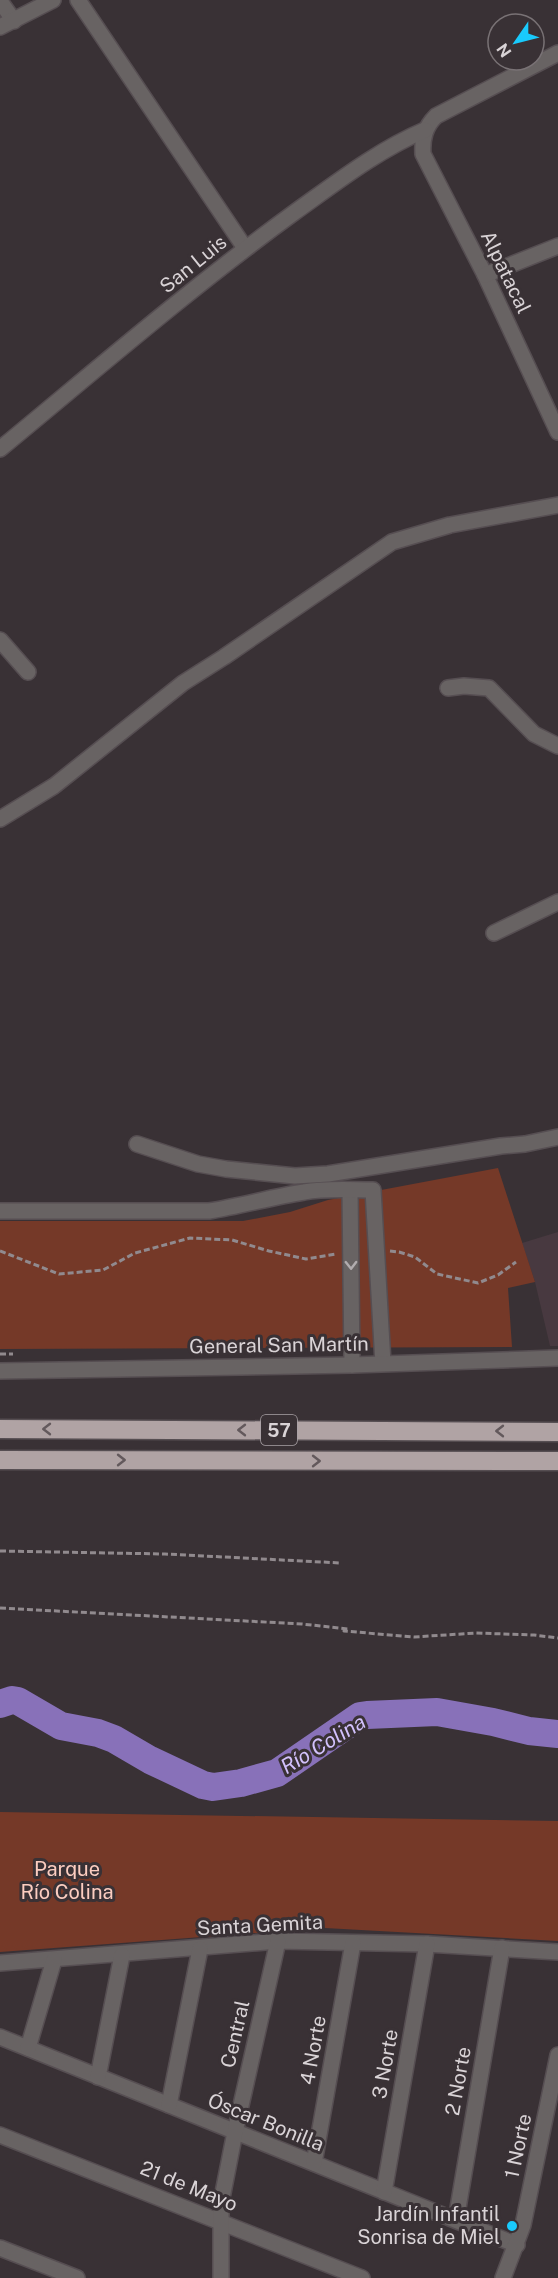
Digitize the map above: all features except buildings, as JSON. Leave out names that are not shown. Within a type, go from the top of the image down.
[{"type":"highway","name":"57","points":[[0,1429],[558,1432]]},
{"type":"highway","name":"57","points":[[0,1460],[558,1461]]},
{"type":"street","points":[[0,1],[7,24],[53,0]]},
{"type":"street","points":[[78,0],[245,248]]},
{"type":"street","points":[[426,130],[430,122],[443,112],[558,53]]},
{"type":"street","name":"San Luis","points":[[0,449],[245,248],[370,158],[400,140],[426,130]]},
{"type":"street","name":"Alpatacal","points":[[426,130],[422,145],[423,154],[485,275],[558,432]]},
{"type":"street","points":[[485,275],[558,246]]},
{"type":"street","points":[[0,819],[54,786],[183,683],[392,542],[450,525],[558,505]]},
{"type":"street","points":[[0,640],[28,672]]},
{"type":"street","points":[[448,688],[464,686],[489,688],[534,734],[558,746]]},
{"type":"street","points":[[494,933],[558,902]]},
{"type":"street","points":[[137,1144],[198,1164],[295,1176],[328,1174],[558,1137]]},
{"type":"street","points":[[350,1190],[352,1365]]},
{"type":"street","points":[[0,1211],[209,1210],[237,1207],[264,1198],[305,1191],[373,1190],[383,1363]]},
{"type":"street","name":"General San Martín","points":[[0,1371],[352,1365],[558,1358]]},
{"type":"street","name":"Santa Gemita","points":[[0,1963],[200,1949],[278,1941],[427,1944],[558,1952]]},
{"type":"street","name":"Central","points":[[220,2278],[221,2203],[278,1941]]},
{"type":"street","name":"4 Norte","points":[[314,2163],[353,1943]]},
{"type":"street","name":"3 Norte","points":[[384,2192],[427,1944]]},
{"type":"street","name":"2 Norte","points":[[456,2220],[502,1948]]},
{"type":"street","points":[[169,2105],[200,1949]]},
{"type":"street","points":[[98,2077],[122,1955]]},
{"type":"street","points":[[28,2048],[54,1960]]},
{"type":"street","name":"Óscar Bonilla","points":[[0,2037],[517,2245]]},
{"type":"street","name":"1 Norte","points":[[503,2278],[523,2225],[558,2055]]},
{"type":"street","name":"21 de Mayo","points":[[0,2135],[362,2278]]},
{"type":"street","points":[[0,2248],[77,2278]]},
{"type":"path","points":[[0,1251],[59,1274],[103,1270],[135,1253],[190,1238],[232,1240],[306,1259],[351,1251]]},
{"type":"path","points":[[377,1251],[399,1252],[415,1257],[437,1274],[478,1283],[498,1275],[516,1262]]},
{"type":"path","points":[[0,1551],[165,1554],[341,1563]]},
{"type":"path","points":[[0,1608],[302,1624],[391,1635],[439,1636],[476,1633],[558,1638]]},
{"type":"shaded area","points":[[558,1232],[558,1346],[550,1346],[535,1282],[522,1243]]},
{"type":"green space","points":[[498,1168],[535,1282],[508,1288],[512,1347],[0,1349],[0,1221],[243,1221],[290,1212],[328,1200]]},
{"type":"green space","name":"Parque Río Colina","points":[[0,1812],[558,1821],[558,1941],[325,1928],[0,1952]]},
{"type":"waterway","name":"Río Colina","points":[[0,1704],[12,1700],[18,1701],[61,1726],[98,1733],[114,1739],[150,1760],[203,1785],[213,1787],[241,1783],[277,1773],[360,1716],[437,1712],[529,1731],[558,1734]]},
{"type":"place","name":"Jardín Infantil Sonrisa de Miel","points":[[512,2226]]}]
